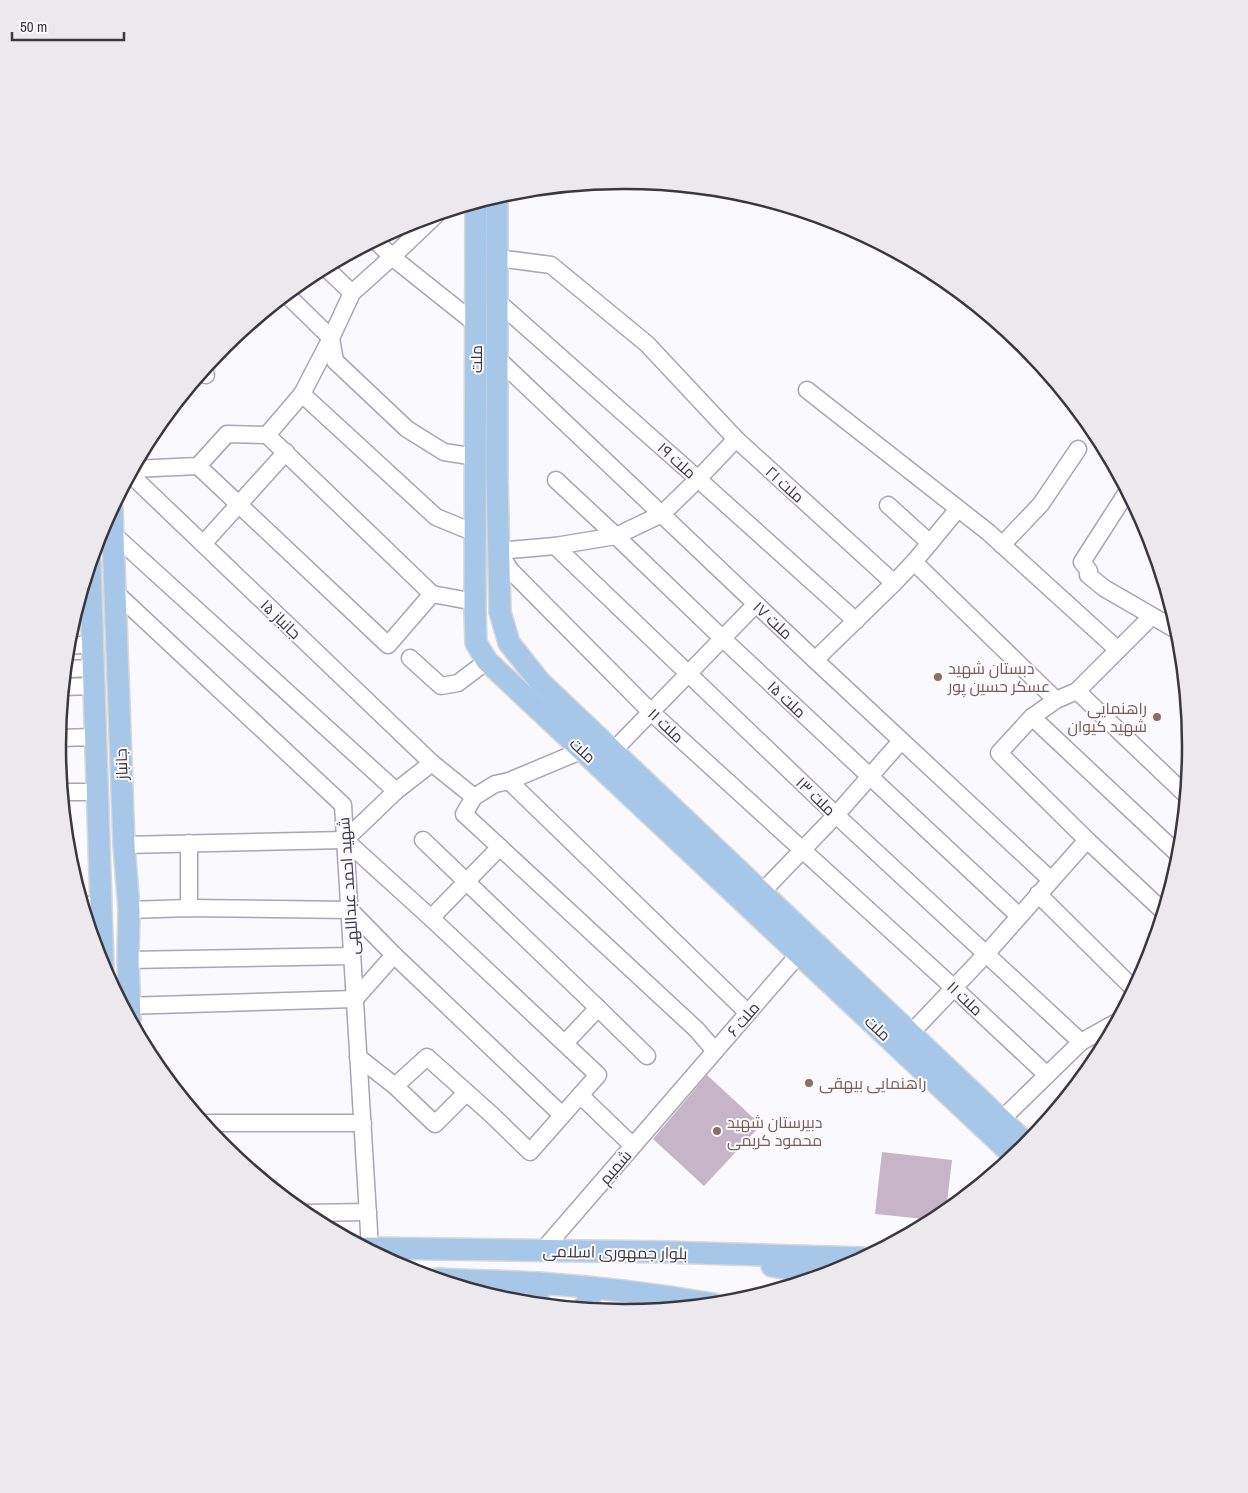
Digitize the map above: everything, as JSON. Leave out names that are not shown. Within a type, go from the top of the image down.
[{"type":"main road","name":"ملت","points":[[497,204],[498,551],[500,612],[509,643],[540,682],[1021,1138]]},
{"type":"main road","name":"ملت","points":[[476,209],[476,643],[487,661],[1008,1150]]},
{"type":"main road","name":"جانباز","points":[[113,525],[124,845],[129,910],[128,1001]]},
{"type":"main road","points":[[475,542],[498,551]]},
{"type":"main road","name":"جانباز","points":[[87,597],[93,644],[98,792],[92,905],[95,924]]},
{"type":"main road","points":[[93,644],[117,642]]},
{"type":"main road","points":[[94,677],[118,666]]},
{"type":"main road","name":"بلوار جمهوری اسلامی","points":[[380,1248],[847,1258]]},
{"type":"main road","points":[[694,1253],[809,1273]]},
{"type":"main road","name":"بلوار جمهوری اسلامی","points":[[462,1280],[539,1283],[595,1288],[687,1300]]},
{"type":"main road","points":[[538,1297],[539,1283]]},
{"type":"main road","points":[[587,1303],[595,1288]]},
{"type":"street","points":[[268,435],[302,394],[352,293],[392,257],[420,228]]},
{"type":"street","points":[[380,245],[392,257],[476,324]]},
{"type":"street","name":"ملت ۲۱","points":[[497,258],[551,265],[647,344],[736,439],[894,583]]},
{"type":"street","points":[[331,272],[352,293]]},
{"type":"street","points":[[291,299],[331,338],[335,361],[407,429],[444,452],[476,457]]},
{"type":"street","name":"ملت ۱۹","points":[[498,301],[856,621]]},
{"type":"street","name":"ملت ۱۷","points":[[497,358],[815,660],[1051,880]]},
{"type":"street","points":[[807,390],[988,532],[1118,650]]},
{"type":"street","points":[[302,394],[436,517],[475,542]]},
{"type":"street","points":[[141,469],[198,466],[227,434],[268,435],[432,594],[475,602]]},
{"type":"street","points":[[498,551],[555,546],[616,536],[662,514],[736,439]]},
{"type":"street","points":[[1002,545],[1041,504],[1078,449]]},
{"type":"street","points":[[203,544],[286,452]]},
{"type":"street","points":[[198,466],[388,645],[432,594]]},
{"type":"street","name":"جانباز ۱۵","points":[[135,479],[432,763],[474,797]]},
{"type":"street","name":"ملت ۱۵","points":[[556,480],[1019,916]]},
{"type":"street","points":[[1123,498],[1082,562],[1089,571],[1088,575],[1104,588],[1168,625]]},
{"type":"street","points":[[888,505],[930,543]]},
{"type":"street","points":[[815,660],[914,562],[958,509]]},
{"type":"street","points":[[113,534],[396,791]]},
{"type":"street","name":"ملت ۱۳","points":[[555,546],[836,815],[1081,1042]]},
{"type":"street","name":"ملت ۱۱","points":[[498,551],[511,571],[651,712],[1048,1075]]},
{"type":"street","points":[[914,562],[1056,700]]},
{"type":"street","name":"شهید احمد عبداللهی","points":[[115,592],[343,805],[369,1243]]},
{"type":"street","points":[[613,751],[756,604]]},
{"type":"street","points":[[1152,616],[1077,691],[1056,700],[1032,717],[999,753],[1087,840],[1158,906]]},
{"type":"street","points":[[76,645],[93,644]]},
{"type":"street","points":[[410,658],[441,686],[458,684],[487,661]]},
{"type":"street","points":[[72,671],[94,677]]},
{"type":"street","points":[[70,685],[94,677]]},
{"type":"street","points":[[1077,691],[1180,789]]},
{"type":"street","points":[[1032,717],[1172,849]]},
{"type":"street","points":[[66,738],[96,737]]},
{"type":"street","points":[[762,892],[836,815],[901,741]]},
{"type":"street","points":[[583,750],[509,781],[494,784],[474,797],[464,814],[697,1030],[715,1051]]},
{"type":"street","points":[[345,840],[396,791],[432,763]]},
{"type":"street","points":[[509,781],[748,1013]]},
{"type":"street","points":[[68,792],[98,792]]},
{"type":"street","points":[[124,845],[189,842],[345,840],[598,1075],[530,1152],[427,1057],[396,1086]]},
{"type":"street","points":[[423,840],[647,1056]]},
{"type":"street","points":[[911,1033],[986,954],[1087,840]]},
{"type":"street","points":[[189,842],[189,908]]},
{"type":"street","points":[[431,918],[500,847]]},
{"type":"street","points":[[1038,894],[1128,983]]},
{"type":"street","points":[[129,910],[189,908],[350,910],[394,955],[562,1115]]},
{"type":"street","name":"ملت ۶","points":[[687,1083],[799,954]]},
{"type":"street","points":[[133,1010],[355,999],[394,955]]},
{"type":"street","points":[[128,960],[352,956]]},
{"type":"street","points":[[565,1044],[598,1008]]},
{"type":"street","points":[[1001,1120],[1081,1042],[1105,1029]]},
{"type":"street","points":[[358,1057],[396,1086],[435,1124],[466,1093]]},
{"type":"street","name":"شمیم","points":[[543,1250],[687,1083]]},
{"type":"street","points":[[580,1095],[633,1146]]},
{"type":"street","points":[[213,1123],[363,1123]]},
{"type":"street","points":[[318,1213],[368,1212]]},
{"type":"building","points":[[707,1075],[761,1125],[704,1186],[653,1139]]},
{"type":"building","points":[[882,1152],[952,1160],[947,1201],[921,1219],[875,1214]]},
{"type":"place","name":"دبستان شهید عسکر حسین پور","points":[[938,677]]},
{"type":"place","name":"راهنمایی شهید کیوان","points":[[1157,717]]},
{"type":"place","name":"راهنمایی بیهقی","points":[[809,1083]]},
{"type":"place","name":"دبیرستان شهید محمود کریمی","points":[[717,1131]]}]
